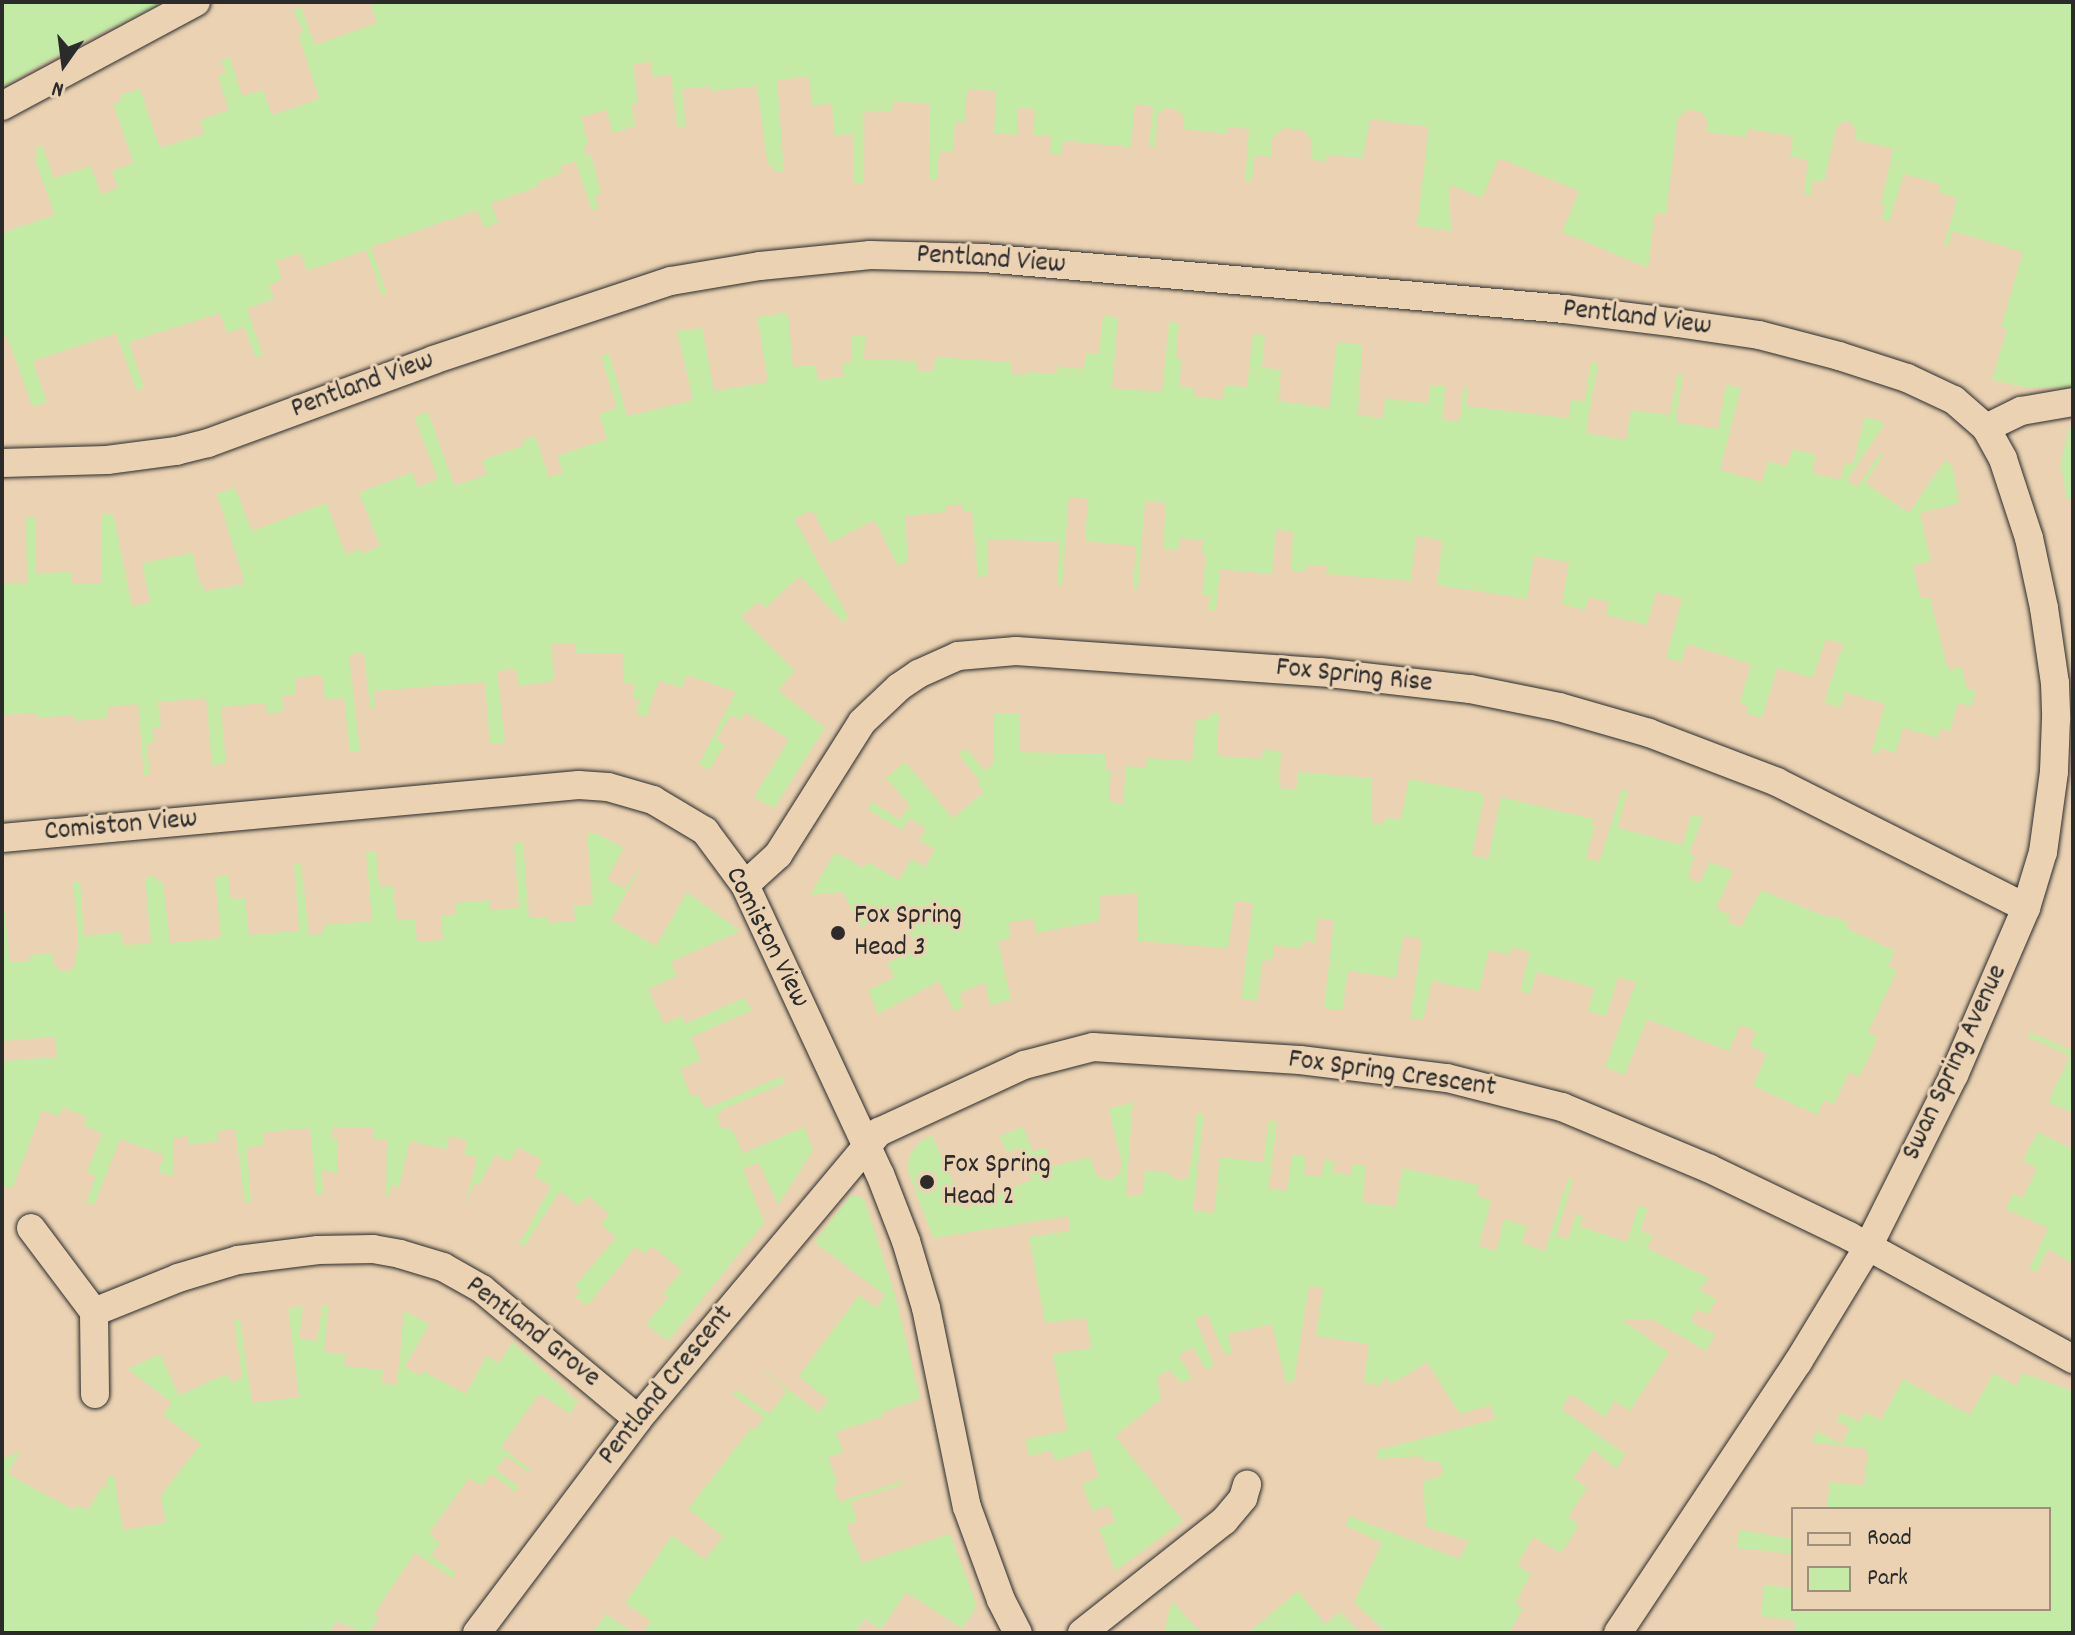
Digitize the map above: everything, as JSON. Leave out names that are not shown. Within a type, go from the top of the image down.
[{"type":"street","points":[[2,106],[196,2]]},
{"type":"street","name":"Pentland View","points":[[2,463],[107,460],[176,451],[208,443],[433,360],[671,281],[760,266],[870,255],[1016,261],[1565,309],[1759,335],[1907,378],[1954,400],[1986,428]]},
{"type":"street","points":[[1986,428],[2021,411],[2073,402]]},
{"type":"street","name":"Swan Spring Avenue","points":[[1618,1633],[1798,1362],[1868,1247],[1954,1075],[2026,908],[2043,852],[2050,813],[2055,683],[2029,538],[2003,459],[1986,428]]},
{"type":"street","name":"Fox Spring Rise","points":[[745,885],[778,855],[862,722],[899,687],[926,669],[958,656],[1016,651],[1320,672],[1470,689],[1559,707],[1649,733],[1777,782],[2026,908]]},
{"type":"street","name":"Comiston View","points":[[2,838],[579,785],[608,787],[653,800],[690,820],[714,839],[745,885],[866,1145],[906,1241],[926,1308],[967,1507],[1001,1600],[1018,1633]]},
{"type":"street","name":"Fox Spring Crescent","points":[[866,1145],[879,1132],[1024,1065],[1093,1047],[1300,1060],[1447,1078],[1562,1107],[1710,1169],[1868,1247],[2073,1359]]},
{"type":"street","name":"Pentland Crescent","points":[[477,1633],[638,1419],[866,1145]]},
{"type":"street","points":[[31,1228],[94,1312],[95,1394]]},
{"type":"street","name":"Pentland Grove","points":[[94,1312],[178,1278],[238,1260],[318,1250],[373,1249],[400,1254],[443,1267],[489,1293],[638,1419]]},
{"type":"street","points":[[1082,1633],[1224,1521],[1243,1498],[1247,1485]]},
{"type":"green space","points":[[2,2],[166,2],[81,42],[2,87]]},
{"type":"green space","points":[[370,2],[2073,2],[2073,387],[2023,387],[1992,380],[2007,329],[2001,327],[2023,252],[1953,231],[1947,247],[1944,246],[1957,198],[1938,192],[1940,184],[1904,174],[1889,222],[1882,219],[1885,206],[1881,205],[1893,148],[1854,140],[1856,130],[1852,123],[1844,121],[1836,128],[1824,182],[1813,180],[1811,195],[1804,194],[1808,160],[1790,157],[1793,136],[1747,129],[1746,137],[1706,132],[1707,121],[1701,111],[1687,110],[1678,118],[1666,214],[1655,213],[1648,268],[1562,232],[1579,191],[1499,158],[1482,198],[1449,184],[1451,231],[1417,226],[1429,127],[1370,119],[1362,163],[1362,158],[1327,155],[1326,161],[1311,160],[1312,141],[1303,130],[1284,128],[1272,138],[1271,157],[1255,155],[1252,181],[1245,181],[1249,129],[1228,127],[1227,134],[1183,129],[1184,116],[1177,110],[1167,108],[1158,114],[1155,147],[1149,146],[1153,107],[1135,104],[1131,147],[1063,141],[1061,155],[1050,153],[1051,136],[1033,135],[1035,109],[1018,108],[1017,135],[994,133],[996,91],[967,89],[965,122],[955,121],[953,151],[939,151],[937,180],[930,179],[929,103],[893,102],[892,112],[864,112],[863,183],[853,183],[853,134],[834,135],[832,104],[812,105],[809,77],[777,80],[784,172],[774,172],[773,166],[768,166],[757,86],[711,91],[710,86],[682,89],[686,127],[677,128],[671,75],[653,77],[651,62],[633,64],[638,103],[631,104],[636,126],[612,133],[607,110],[581,117],[588,144],[584,146],[586,156],[591,155],[601,193],[595,196],[599,208],[592,210],[575,161],[560,166],[562,173],[537,182],[539,186],[491,203],[498,223],[484,228],[477,210],[371,247],[387,294],[382,296],[366,250],[307,271],[300,253],[276,261],[282,279],[269,285],[274,299],[247,309],[263,356],[256,358],[244,327],[227,333],[220,313],[129,342],[144,388],[136,390],[116,333],[33,361],[47,403],[32,406],[7,336],[2,337],[2,233],[55,215],[34,157],[38,156],[35,148],[42,145],[54,178],[91,166],[101,194],[118,188],[112,171],[134,163],[113,104],[122,100],[120,95],[140,89],[160,148],[204,134],[200,120],[229,110],[218,76],[226,73],[221,60],[230,57],[242,96],[263,90],[272,115],[319,99],[298,34],[304,32],[293,10],[301,7],[315,45],[377,23]]},
{"type":"green space","points":[[788,313],[793,367],[816,365],[817,380],[843,377],[842,363],[852,362],[851,335],[865,336],[864,359],[918,361],[918,371],[934,372],[935,357],[1011,362],[1011,374],[1056,374],[1057,366],[1084,369],[1086,353],[1099,354],[1103,316],[1118,317],[1112,388],[1162,392],[1169,322],[1179,323],[1176,358],[1182,359],[1179,386],[1193,388],[1193,396],[1223,400],[1225,385],[1247,387],[1253,334],[1265,335],[1262,367],[1281,370],[1278,401],[1329,408],[1337,342],[1362,345],[1358,415],[1383,418],[1385,398],[1428,403],[1430,385],[1445,386],[1442,420],[1460,421],[1463,388],[1467,388],[1466,406],[1569,418],[1571,400],[1585,401],[1591,362],[1598,363],[1586,433],[1626,440],[1631,410],[1670,415],[1677,374],[1683,375],[1676,422],[1718,429],[1726,385],[1741,388],[1720,470],[1762,482],[1768,461],[1787,466],[1793,449],[1816,455],[1812,473],[1840,480],[1845,462],[1853,464],[1865,417],[1885,423],[1847,481],[1857,487],[1880,454],[1883,456],[1865,483],[1909,513],[1945,460],[1952,465],[1959,503],[1920,513],[1931,561],[1913,565],[1920,598],[1930,597],[1948,670],[1962,667],[1967,690],[1976,690],[1972,706],[1958,703],[1950,731],[1940,729],[1938,738],[1903,728],[1895,753],[1880,748],[1878,754],[1871,752],[1885,704],[1845,692],[1840,708],[1824,702],[1843,644],[1826,639],[1813,678],[1777,668],[1762,718],[1746,713],[1748,706],[1740,703],[1751,664],[1687,644],[1681,662],[1666,658],[1682,599],[1656,592],[1647,625],[1606,615],[1609,602],[1589,597],[1585,610],[1562,604],[1569,562],[1534,556],[1527,599],[1437,585],[1442,540],[1416,536],[1411,581],[1326,574],[1327,566],[1306,565],[1305,572],[1291,571],[1293,531],[1276,530],[1272,574],[1220,569],[1216,611],[1208,610],[1209,596],[1202,596],[1206,553],[1202,552],[1203,540],[1180,538],[1178,550],[1163,549],[1166,503],[1145,501],[1138,589],[1133,589],[1136,546],[1085,541],[1088,499],[1069,497],[1062,586],[1057,586],[1060,542],[988,539],[987,576],[978,577],[972,512],[963,512],[962,504],[945,506],[946,512],[905,516],[908,561],[898,566],[874,520],[830,543],[812,510],[794,519],[849,618],[843,623],[800,576],[765,608],[759,601],[741,617],[795,671],[778,690],[825,728],[774,808],[754,797],[789,739],[745,712],[740,720],[731,715],[716,739],[725,745],[709,770],[699,764],[736,692],[687,675],[682,688],[659,681],[646,717],[637,714],[639,700],[633,700],[634,684],[624,684],[624,654],[575,653],[575,644],[551,644],[554,681],[519,686],[516,669],[497,671],[505,743],[490,744],[485,682],[374,691],[375,707],[370,707],[364,653],[349,655],[360,752],[350,752],[344,698],[325,699],[322,675],[295,678],[296,694],[282,696],[283,712],[267,713],[265,703],[221,707],[226,764],[212,765],[206,698],[158,702],[161,728],[152,728],[154,742],[147,743],[150,776],[144,776],[138,704],[108,707],[108,718],[75,721],[74,715],[37,718],[36,713],[2,715],[2,584],[27,584],[26,518],[35,517],[36,573],[72,572],[72,584],[102,583],[101,513],[113,513],[132,606],[150,603],[142,563],[193,553],[199,583],[202,583],[204,591],[245,584],[217,494],[235,488],[252,531],[326,503],[346,554],[360,549],[362,554],[380,546],[359,493],[412,472],[418,487],[438,479],[414,417],[428,412],[454,485],[487,475],[482,460],[523,446],[522,441],[535,436],[549,477],[563,472],[557,456],[607,439],[599,414],[617,408],[601,356],[609,353],[627,416],[693,400],[677,331],[702,327],[714,391],[768,382],[757,317]]},
{"type":"green space","points":[[2069,428],[2073,428],[2073,497],[2066,499],[2061,463]]},
{"type":"green space","points":[[994,713],[1019,714],[1019,752],[1106,754],[1106,770],[1111,771],[1109,802],[1123,803],[1126,766],[1146,768],[1147,758],[1192,761],[1196,719],[1208,720],[1209,714],[1219,714],[1217,756],[1262,759],[1263,750],[1281,751],[1279,788],[1296,790],[1298,772],[1372,778],[1371,823],[1384,824],[1385,818],[1401,819],[1409,779],[1481,793],[1484,797],[1472,855],[1488,859],[1501,797],[1593,819],[1592,825],[1595,826],[1586,858],[1599,862],[1622,789],[1628,791],[1618,828],[1683,845],[1691,814],[1703,818],[1689,853],[1694,856],[1688,875],[1691,880],[1700,882],[1710,862],[1733,871],[1716,908],[1730,915],[1728,922],[1741,927],[1761,890],[1830,918],[1831,915],[1848,923],[1846,928],[1895,951],[1888,966],[1897,971],[1868,1032],[1878,1038],[1859,1077],[1849,1072],[1834,1105],[1824,1100],[1817,1115],[1753,1086],[1767,1054],[1750,1046],[1756,1031],[1740,1025],[1729,1051],[1647,1019],[1625,1075],[1605,1067],[1636,982],[1618,977],[1606,1016],[1588,1011],[1594,988],[1567,980],[1537,972],[1530,994],[1520,991],[1530,952],[1512,947],[1509,955],[1489,950],[1479,991],[1432,981],[1423,1020],[1410,1018],[1422,939],[1403,936],[1396,978],[1348,971],[1342,1011],[1324,1008],[1334,920],[1318,918],[1315,943],[1303,941],[1301,949],[1274,945],[1272,961],[1263,960],[1257,1001],[1241,999],[1253,903],[1235,901],[1228,949],[1138,941],[1138,894],[1100,895],[1099,921],[1036,933],[1033,918],[1008,923],[1011,938],[998,941],[1011,1000],[990,1005],[985,982],[959,994],[964,1006],[954,1011],[939,981],[878,1014],[868,990],[894,978],[887,963],[917,949],[899,909],[860,927],[843,892],[810,895],[835,852],[863,868],[868,862],[899,880],[911,859],[925,867],[935,849],[919,840],[926,828],[909,818],[902,830],[868,810],[872,802],[900,820],[910,805],[886,778],[905,762],[953,818],[984,792],[977,783],[980,781],[958,754],[966,748],[985,771],[994,763]]},
{"type":"green space","points":[[596,833],[624,848],[607,879],[625,889],[643,864],[611,920],[656,946],[687,892],[740,931],[671,962],[677,976],[648,989],[664,1024],[682,1016],[685,1024],[743,998],[753,1010],[691,1037],[701,1060],[680,1069],[691,1096],[698,1094],[705,1109],[782,1076],[785,1083],[723,1109],[717,1117],[721,1128],[732,1129],[743,1153],[804,1127],[813,1150],[778,1205],[759,1163],[743,1169],[764,1223],[668,1341],[646,1324],[668,1297],[664,1293],[682,1270],[652,1246],[645,1254],[635,1247],[587,1306],[575,1297],[580,1291],[575,1286],[616,1237],[601,1224],[609,1214],[588,1196],[579,1206],[560,1191],[525,1246],[519,1244],[551,1186],[534,1176],[542,1160],[518,1147],[509,1162],[495,1155],[479,1185],[474,1183],[465,1205],[477,1158],[464,1154],[467,1140],[450,1136],[446,1150],[410,1141],[399,1187],[391,1185],[390,1195],[386,1195],[387,1140],[373,1139],[373,1128],[332,1128],[331,1138],[338,1139],[337,1174],[322,1169],[323,1194],[316,1195],[310,1128],[264,1132],[264,1145],[247,1147],[251,1202],[245,1203],[235,1129],[217,1131],[218,1141],[189,1145],[188,1136],[173,1138],[174,1177],[158,1172],[164,1155],[120,1139],[94,1205],[86,1203],[96,1176],[87,1172],[102,1133],[84,1126],[86,1117],[63,1107],[59,1116],[42,1110],[12,1189],[2,1185],[2,1061],[57,1057],[55,1037],[2,1041],[2,888],[10,962],[29,961],[30,955],[53,953],[54,965],[62,971],[70,971],[76,963],[75,951],[79,950],[73,881],[80,881],[84,936],[121,932],[123,945],[151,943],[145,877],[156,876],[157,882],[163,882],[170,943],[221,938],[215,877],[228,875],[231,899],[245,898],[249,935],[299,931],[294,863],[301,863],[309,935],[323,934],[323,925],[372,921],[366,851],[376,851],[379,887],[393,886],[396,920],[415,919],[417,942],[443,940],[441,916],[456,915],[455,903],[489,900],[490,910],[519,908],[514,843],[523,842],[529,918],[548,917],[549,923],[575,921],[574,906],[593,904],[587,834]]},
{"type":"green space","points":[[2030,1032],[2073,1051],[2073,1113],[2048,1102],[2070,1056],[2028,1037]]},
{"type":"green space","points":[[1133,1102],[1126,1195],[1142,1196],[1145,1170],[1168,1173],[1172,1178],[1185,1180],[1189,1175],[1197,1113],[1204,1113],[1193,1211],[1214,1213],[1220,1157],[1263,1162],[1269,1120],[1277,1121],[1269,1189],[1287,1191],[1292,1154],[1306,1157],[1304,1174],[1321,1177],[1324,1160],[1335,1161],[1333,1173],[1351,1175],[1353,1164],[1366,1166],[1362,1202],[1396,1207],[1402,1168],[1479,1185],[1477,1196],[1491,1200],[1479,1246],[1496,1251],[1504,1219],[1527,1226],[1522,1243],[1545,1251],[1568,1178],[1573,1180],[1556,1236],[1568,1239],[1576,1214],[1583,1216],[1581,1227],[1627,1242],[1639,1205],[1648,1209],[1640,1230],[1653,1236],[1647,1248],[1709,1278],[1699,1290],[1716,1299],[1709,1314],[1697,1310],[1691,1317],[1693,1323],[1715,1334],[1706,1351],[1652,1319],[1622,1320],[1669,1352],[1630,1411],[1615,1401],[1605,1417],[1571,1394],[1561,1409],[1625,1454],[1616,1469],[1593,1449],[1573,1478],[1587,1488],[1568,1517],[1579,1525],[1561,1553],[1533,1537],[1517,1565],[1531,1574],[1515,1603],[1523,1609],[1509,1633],[1386,1633],[1354,1602],[1382,1543],[1345,1525],[1350,1516],[1459,1559],[1469,1541],[1426,1527],[1423,1481],[1440,1477],[1443,1470],[1439,1462],[1422,1460],[1421,1456],[1378,1459],[1378,1450],[1495,1419],[1491,1405],[1460,1414],[1427,1362],[1391,1384],[1386,1376],[1380,1385],[1364,1382],[1369,1344],[1316,1336],[1323,1288],[1309,1286],[1294,1381],[1286,1383],[1272,1324],[1228,1334],[1232,1353],[1225,1355],[1207,1314],[1195,1319],[1214,1365],[1206,1370],[1193,1347],[1179,1355],[1192,1378],[1181,1383],[1169,1369],[1157,1378],[1161,1399],[1115,1436],[1183,1521],[1115,1571],[1099,1528],[1115,1522],[1109,1505],[1092,1511],[1082,1484],[1099,1477],[1089,1449],[1055,1461],[1051,1450],[1029,1457],[1025,1439],[1067,1431],[1053,1354],[1091,1348],[1086,1318],[1045,1323],[1029,1237],[1070,1231],[1068,1216],[933,1238],[908,1171],[909,1156],[919,1142],[932,1135],[965,1209],[1032,1179],[1018,1148],[1007,1153],[999,1136],[1023,1127],[1033,1152],[1045,1148],[1053,1166],[1090,1157],[1097,1176],[1111,1180],[1119,1174],[1122,1164],[1109,1109]]},
{"type":"green space","points":[[2037,1132],[2073,1149],[2073,1264],[2048,1249],[2037,1273],[2029,1269],[2048,1228],[2006,1209],[2013,1194],[2023,1198],[2037,1168],[2023,1161]]},
{"type":"green space","points":[[851,1195],[864,1198],[895,1294],[920,1399],[883,1412],[884,1416],[836,1432],[843,1452],[828,1457],[838,1484],[833,1486],[839,1502],[902,1481],[903,1484],[851,1502],[857,1521],[846,1525],[862,1563],[950,1534],[977,1606],[962,1629],[906,1592],[881,1630],[865,1619],[855,1633],[643,1633],[651,1621],[625,1603],[672,1535],[705,1560],[723,1536],[688,1509],[751,1428],[755,1430],[764,1418],[732,1394],[738,1390],[769,1414],[787,1391],[757,1365],[819,1413],[828,1400],[799,1376],[859,1295],[876,1308],[885,1295],[814,1242]]},
{"type":"green space","points":[[322,1305],[329,1305],[324,1352],[345,1354],[344,1366],[383,1370],[382,1383],[397,1385],[404,1311],[429,1324],[405,1367],[420,1376],[423,1371],[466,1394],[486,1356],[499,1363],[513,1342],[578,1402],[570,1414],[540,1393],[501,1447],[530,1469],[528,1472],[506,1456],[496,1469],[519,1487],[515,1492],[491,1474],[482,1486],[469,1478],[429,1533],[440,1543],[431,1555],[456,1573],[452,1578],[415,1553],[374,1614],[379,1618],[370,1631],[373,1633],[362,1633],[337,1621],[329,1633],[2,1633],[2,1459],[21,1451],[8,1474],[74,1510],[77,1505],[88,1510],[102,1486],[108,1488],[106,1477],[114,1476],[123,1530],[166,1523],[161,1495],[201,1444],[163,1415],[172,1403],[128,1369],[160,1354],[179,1395],[227,1374],[232,1383],[242,1378],[234,1320],[240,1319],[252,1403],[299,1397],[288,1307],[303,1306],[299,1339],[317,1341]]},
{"type":"green space","points":[[1993,1373],[2016,1386],[2023,1373],[2073,1391],[2073,1633],[1794,1633],[1795,1621],[1761,1616],[1764,1585],[1791,1588],[1791,1611],[2051,1611],[2051,1507],[1827,1507],[1830,1482],[1864,1486],[1868,1449],[1811,1442],[1817,1431],[1841,1444],[1850,1428],[1836,1420],[1841,1412],[1859,1422],[1865,1412],[1881,1420],[1903,1379],[1970,1415]]},
{"type":"green space","points":[[1739,1530],[1791,1539],[1791,1554],[1737,1548]]},
{"type":"green space","points":[[1298,1591],[1325,1624],[1340,1612],[1361,1633],[1249,1632]]},
{"type":"green space","points":[[1172,1601],[1181,1611],[1201,1633],[1164,1633]]},
{"type":"green space","points":[[606,1614],[614,1619],[633,1633],[592,1633]]},
{"type":"place","name":"Fox Spring Head 3","points":[[838,933]]},
{"type":"place","name":"Fox Spring Head 2","points":[[927,1182]]}]
